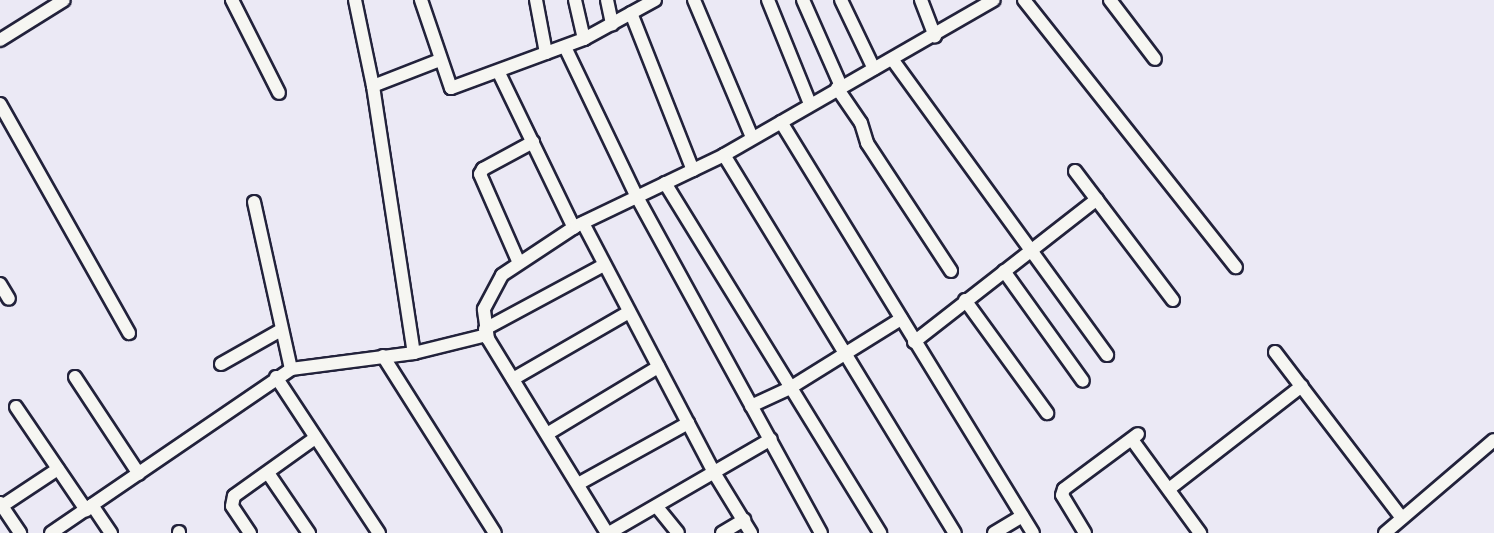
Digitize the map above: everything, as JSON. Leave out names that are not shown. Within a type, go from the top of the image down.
[{"type":"street","points":[[0,40],[64,0]]},
{"type":"street","points":[[232,0],[279,93]]},
{"type":"street","points":[[355,0],[373,86],[414,353]]},
{"type":"street","points":[[422,0],[450,88],[499,72],[584,39],[655,0]]},
{"type":"street","points":[[536,0],[546,53]]},
{"type":"street","points":[[575,0],[584,39]]},
{"type":"street","points":[[607,0],[612,24]]},
{"type":"street","points":[[694,0],[752,137]]},
{"type":"street","points":[[768,0],[810,104]]},
{"type":"street","points":[[803,0],[839,87],[861,123],[867,143],[951,271]]},
{"type":"street","points":[[842,0],[873,69]]},
{"type":"street","points":[[921,0],[934,36]]},
{"type":"street","points":[[771,440],[713,471],[657,507],[608,533],[486,332],[488,300],[502,275],[578,226],[724,155],[994,0]]},
{"type":"street","points":[[1024,0],[1236,267]]},
{"type":"street","points":[[1110,0],[1155,59]]},
{"type":"street","points":[[631,13],[693,170]]},
{"type":"street","points":[[565,47],[638,197],[821,533]]},
{"type":"street","points":[[892,59],[1107,355]]},
{"type":"street","points":[[373,86],[440,60]]},
{"type":"street","points":[[499,72],[578,226],[604,265],[713,471],[751,533]]},
{"type":"street","points":[[0,104],[129,333]]},
{"type":"street","points":[[781,122],[1033,533]]},
{"type":"street","points":[[519,263],[480,174],[483,169],[533,142]]},
{"type":"street","points":[[724,155],[955,533]]},
{"type":"street","points":[[1075,171],[1173,300]]},
{"type":"street","points":[[665,183],[880,533]]},
{"type":"street","points":[[914,342],[1097,199]]},
{"type":"street","points":[[254,202],[291,369]]},
{"type":"street","points":[[51,533],[276,377],[291,369],[414,353],[486,332],[604,265]]},
{"type":"street","points":[[1004,271],[1083,381]]},
{"type":"street","points":[[0,284],[9,299]]},
{"type":"street","points":[[965,300],[1047,413]]},
{"type":"street","points":[[513,379],[629,312]]},
{"type":"street","points":[[751,406],[790,388],[901,319]]},
{"type":"street","points":[[220,364],[282,330]]},
{"type":"street","points":[[1275,352],[1402,518]]},
{"type":"street","points":[[383,356],[495,533]]},
{"type":"street","points":[[547,434],[658,367]]},
{"type":"street","points":[[75,377],[139,474]]},
{"type":"street","points":[[276,377],[379,533]]},
{"type":"street","points":[[1169,489],[1302,386]]},
{"type":"street","points":[[16,408],[58,469],[111,533]]},
{"type":"street","points":[[578,484],[688,423]]},
{"type":"street","points":[[1085,533],[1062,495],[1064,489],[1136,437],[1200,533]]},
{"type":"street","points":[[250,533],[232,501],[315,438]]},
{"type":"street","points":[[1385,533],[1494,440]]},
{"type":"street","points":[[20,533],[1,505],[58,469]]},
{"type":"street","points":[[268,473],[309,533]]},
{"type":"street","points":[[657,507],[678,533]]},
{"type":"street","points":[[994,533],[1022,516]]},
{"type":"street","points":[[722,533],[744,520]]}]
